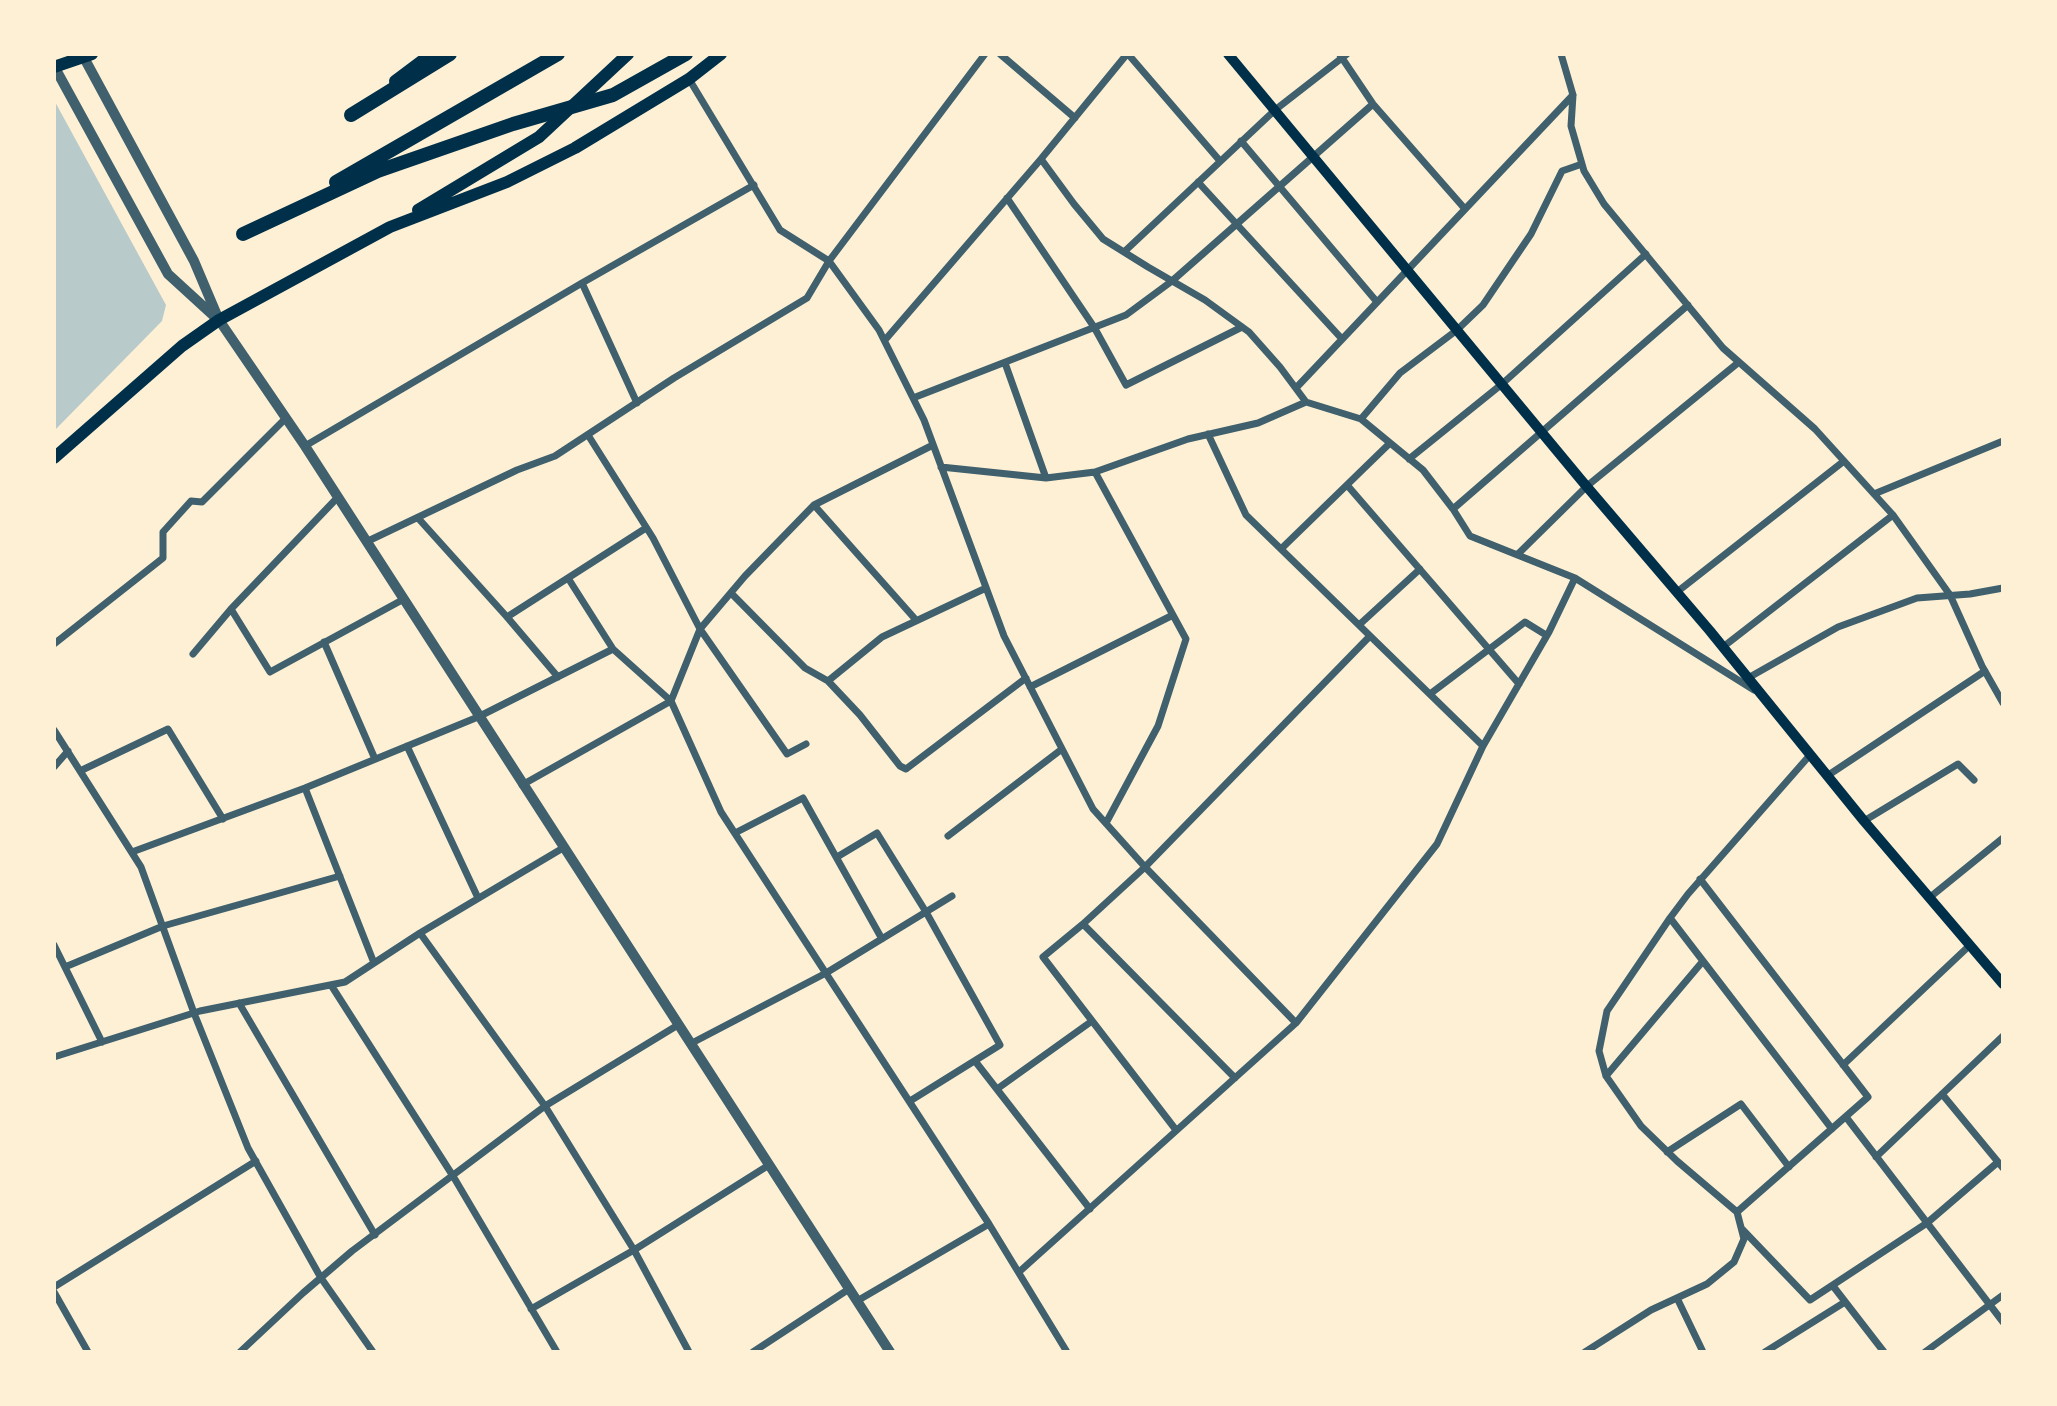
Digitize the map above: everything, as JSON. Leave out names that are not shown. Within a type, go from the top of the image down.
[{"type":"highway","points":[[351,115],[450,54]]},
{"type":"highway","points":[[558,54],[243,234],[378,171],[513,124],[613,95],[686,54]]},
{"type":"main road","points":[[351,115],[431,54]]},
{"type":"main road","points":[[54,458],[181,346],[219,320],[390,227],[540,137],[628,54]]},
{"type":"main road","points":[[390,227],[507,182],[575,148],[689,79],[721,54]]},
{"type":"main road","points":[[54,67],[86,55]]},
{"type":"main road","points":[[1229,55],[1723,647],[1826,776],[2003,984]]},
{"type":"street","points":[[366,542],[517,470],[555,456],[807,298],[829,261],[985,54]]},
{"type":"street","points":[[1000,54],[1075,118]]},
{"type":"street","points":[[885,340],[1041,159],[1127,54],[1220,161]]},
{"type":"street","points":[[1561,54],[1573,94],[1571,126],[1584,171],[1604,204],[1723,348],[1815,429],[1893,515],[1950,595],[2003,703]]},
{"type":"street","points":[[86,55],[194,261],[219,320],[305,446],[890,1352]]},
{"type":"street","points":[[1124,251],[1275,110],[1343,55],[1373,104],[1465,209]]},
{"type":"street","points":[[54,67],[168,274],[219,320]]},
{"type":"street","points":[[689,79],[780,230],[829,261],[880,330],[933,445],[1004,636],[1093,809],[1145,867],[1296,1023]]},
{"type":"street","points":[[1296,388],[1573,94]]},
{"type":"street","points":[[913,398],[1126,315],[1172,281],[1373,104]]},
{"type":"street","points":[[1241,141],[1377,302]]},
{"type":"street","points":[[1041,159],[1104,239],[1205,300],[1250,332],[1306,402],[1361,419],[1423,470],[1470,536],[1575,578],[1761,694]]},
{"type":"street","points":[[1361,419],[1401,373],[1457,330],[1483,305],[1531,234],[1562,170],[1582,164]]},
{"type":"street","points":[[1198,182],[1342,339]]},
{"type":"street","points":[[305,446],[582,283],[754,186]]},
{"type":"street","points":[[1007,198],[1094,327],[1126,385],[1242,327]]},
{"type":"street","points":[[1409,459],[1502,384],[1646,254]]},
{"type":"street","points":[[582,283],[637,403]]},
{"type":"street","points":[[1453,509],[1688,305]]},
{"type":"street","points":[[1518,554],[1587,486],[1739,362]]},
{"type":"street","points":[[1004,363],[1046,478]]},
{"type":"street","points":[[941,467],[1046,478],[1095,472],[1188,439],[1258,423],[1306,402]]},
{"type":"street","points":[[54,644],[163,558],[163,532],[191,501],[202,502],[285,419]]},
{"type":"street","points":[[1208,434],[1245,515],[1483,746]]},
{"type":"street","points":[[588,435],[653,538],[700,629],[787,754],[806,744]]},
{"type":"street","points":[[1874,494],[2003,441]]},
{"type":"street","points":[[1281,549],[1390,443]]},
{"type":"street","points":[[522,785],[671,701],[700,629],[745,576],[814,505],[933,445]]},
{"type":"street","points":[[1677,592],[1844,461]]},
{"type":"street","points":[[1095,472],[1186,639],[1158,726],[1106,823]]},
{"type":"street","points":[[1347,485],[1519,684]]},
{"type":"street","points":[[193,654],[231,609],[338,497]]},
{"type":"street","points":[[814,505],[916,620]]},
{"type":"street","points":[[1723,647],[1893,515]]},
{"type":"street","points":[[418,519],[558,677]]},
{"type":"street","points":[[507,617],[646,528]]},
{"type":"street","points":[[1359,625],[1420,569]]},
{"type":"street","points":[[568,578],[613,649],[671,701],[721,812],[1020,1272],[1066,1352]]},
{"type":"street","points":[[1020,1272],[1296,1023],[1437,844],[1483,746],[1575,578]]},
{"type":"street","points":[[828,681],[882,637],[986,587]]},
{"type":"street","points":[[1748,678],[1838,627],[1917,598],[1970,594],[2003,588]]},
{"type":"street","points":[[731,593],[805,668],[828,681],[860,715],[900,766],[906,769],[1026,678]]},
{"type":"street","points":[[231,609],[270,672],[404,599]]},
{"type":"street","points":[[1030,687],[1173,615]]},
{"type":"street","points":[[1430,694],[1525,622],[1546,635]]},
{"type":"street","points":[[1177,1130],[1043,957],[1145,867],[1370,636]]},
{"type":"street","points":[[324,642],[375,759]]},
{"type":"street","points":[[132,852],[305,788],[407,746],[478,716],[613,649]]},
{"type":"street","points":[[1826,776],[1985,671]]},
{"type":"street","points":[[80,771],[168,729],[223,819]]},
{"type":"street","points":[[54,730],[141,867],[194,1013],[248,1148],[321,1278],[373,1352]]},
{"type":"street","points":[[407,746],[478,898]]},
{"type":"street","points":[[948,836],[1062,749]]},
{"type":"street","points":[[54,768],[68,751]]},
{"type":"street","points":[[1585,1352],[1651,1310],[1707,1284],[1734,1262],[1744,1239],[1737,1212],[1641,1126],[1606,1076],[1599,1051],[1607,1012],[1670,918],[1700,879],[1810,755]]},
{"type":"street","points":[[1864,821],[1958,764],[1973,780]]},
{"type":"street","points":[[305,788],[374,963]]},
{"type":"street","points":[[735,833],[803,798],[882,939]]},
{"type":"street","points":[[837,858],[877,833],[926,912],[1000,1045],[909,1101]]},
{"type":"street","points":[[1929,898],[2003,838]]},
{"type":"street","points":[[54,1057],[194,1013],[345,982],[420,933],[563,848]]},
{"type":"street","points":[[65,967],[163,926],[340,876]]},
{"type":"street","points":[[1700,879],[1868,1097],[1737,1212]]},
{"type":"street","points":[[690,1044],[826,973],[953,896]]},
{"type":"street","points":[[1670,918],[1832,1129]]},
{"type":"street","points":[[1083,923],[1234,1078]]},
{"type":"street","points":[[420,933],[545,1106],[634,1250],[689,1352]]},
{"type":"street","points":[[54,945],[102,1042]]},
{"type":"street","points":[[1843,1065],[1969,946]]},
{"type":"street","points":[[1606,1076],[1703,961]]},
{"type":"street","points":[[331,985],[453,1176],[557,1352]]},
{"type":"street","points":[[239,1003],[375,1235]]},
{"type":"street","points":[[997,1089],[1092,1021]]},
{"type":"street","points":[[240,1352],[321,1278],[545,1106],[678,1025]]},
{"type":"street","points":[[1876,1157],[2003,1036]]},
{"type":"street","points":[[975,1060],[1090,1209]]},
{"type":"street","points":[[1741,1229],[1810,1300],[1927,1223],[2000,1165],[1942,1094]]},
{"type":"street","points":[[1667,1152],[1741,1104],[1788,1167]]},
{"type":"street","points":[[1846,1117],[2003,1322]]},
{"type":"street","points":[[54,1287],[256,1161]]},
{"type":"street","points":[[531,1309],[634,1250],[769,1165]]},
{"type":"street","points":[[857,1301],[989,1224]]},
{"type":"street","points":[[1833,1286],[1884,1352]]},
{"type":"street","points":[[753,1352],[849,1289]]},
{"type":"street","points":[[54,1292],[88,1352]]},
{"type":"street","points":[[1925,1352],[2003,1295]]},
{"type":"street","points":[[1677,1298],[1703,1352]]},
{"type":"street","points":[[1765,1352],[1845,1302]]},
{"type":"shaded area","points":[[54,100],[166,305],[162,321],[54,431]]}]
